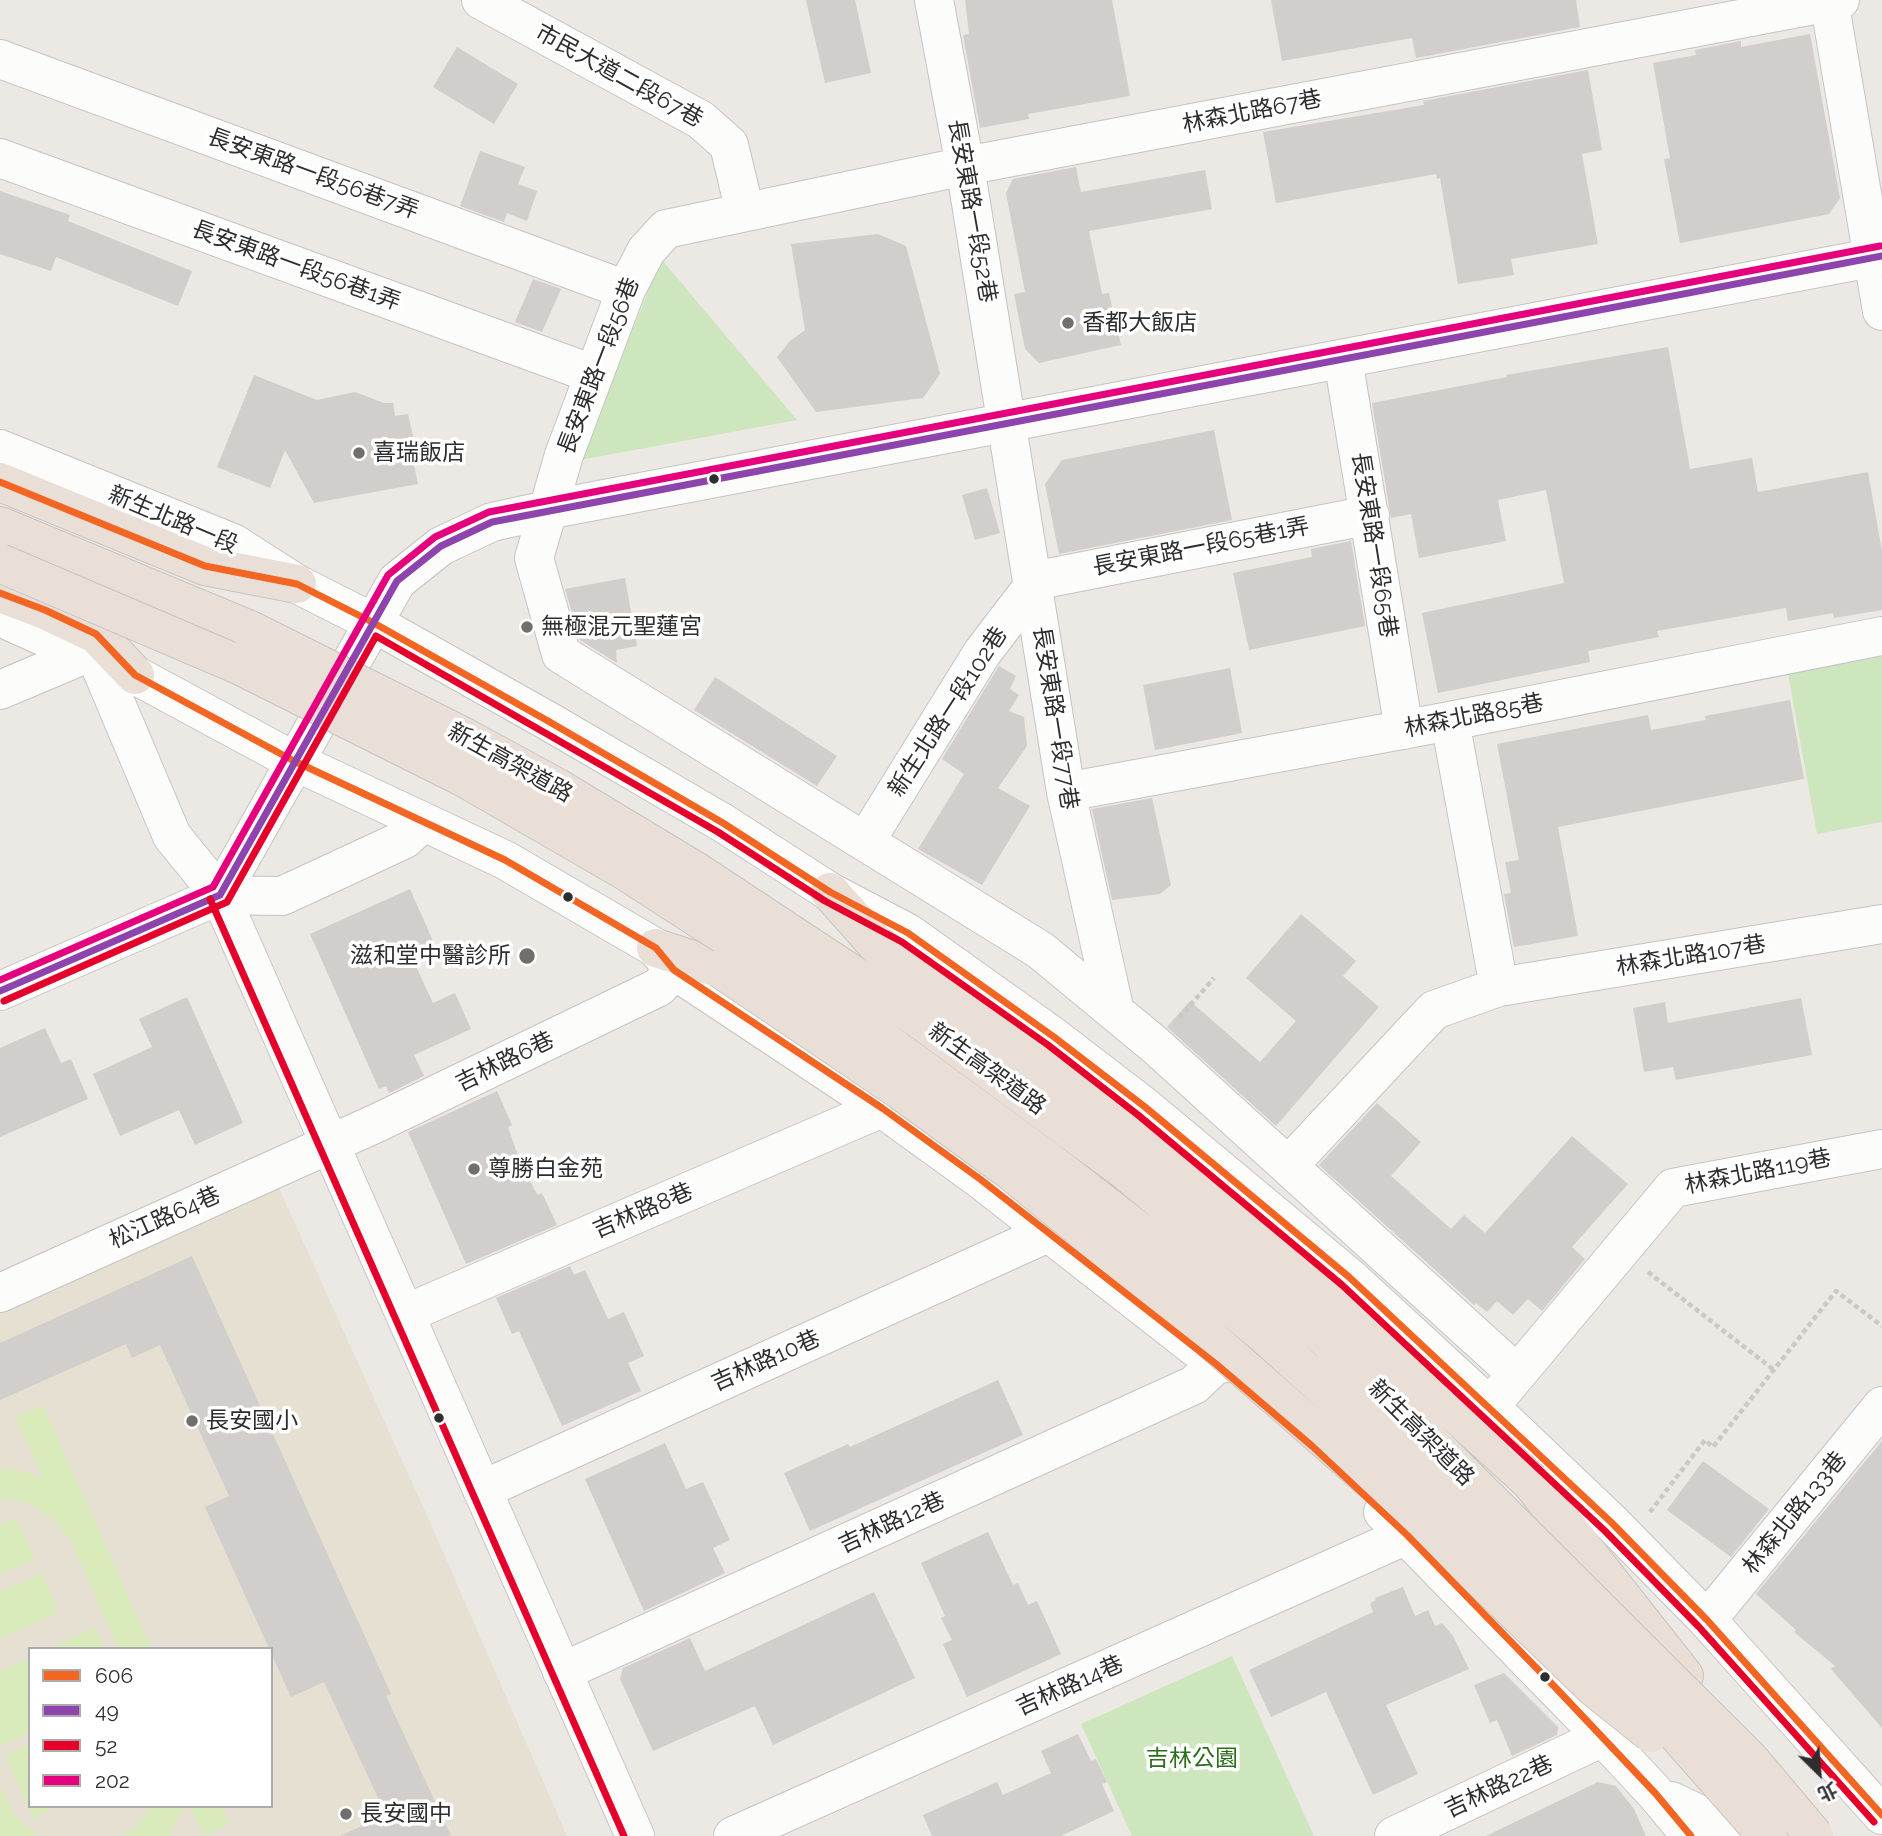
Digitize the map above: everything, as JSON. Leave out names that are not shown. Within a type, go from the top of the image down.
[{"type":"highway","points":[[0,482],[205,566],[298,584]]},
{"type":"highway","name":"新生高架道路","points":[[0,526],[250,630],[464,737],[556,787],[697,872],[918,1018],[1126,1171],[1328,1339],[1750,1760],[1814,1836]]},
{"type":"highway","name":"新生高架道路","points":[[0,563],[239,665],[463,777],[624,870],[850,1016],[1048,1161],[1159,1247],[1273,1342],[1373,1432],[1588,1638],[1655,1709],[1731,1819],[1766,1836]]},
{"type":"highway","points":[[0,593],[96,634],[135,675]]},
{"type":"highway","points":[[830,892],[878,946],[1037,1062],[1235,1218],[1320,1290],[1531,1482],[1750,1760]]},
{"type":"highway","points":[[665,959],[721,969],[911,1098],[1010,1171],[1127,1266],[1456,1554],[1731,1819]]},
{"type":"street","name":"市民大道二段67巷","points":[[481,0],[701,120],[729,145],[745,212]]},
{"type":"street","name":"長安東路一段52巷","points":[[934,0],[1008,422]]},
{"type":"street","name":"林森北路67巷","points":[[666,229],[965,166],[1833,1]]},
{"type":"street","points":[[1833,1],[1877,257],[1882,311]]},
{"type":"street","name":"長安東路一段56巷7弄","points":[[0,59],[626,290]]},
{"type":"street","name":"長安東路一段56巷1弄","points":[[0,158],[593,374]]},
{"type":"street","name":"長安東路一段56巷","points":[[666,229],[646,251],[626,290],[593,374],[547,510],[534,558],[561,654],[1040,950],[1155,1045],[1517,1374]]},
{"type":"street","points":[[220,895],[293,761],[397,581],[442,546],[492,522],[1877,257]]},
{"type":"street","name":"長安東路一段65巷","points":[[1343,359],[1404,730]]},
{"type":"street","name":"長安東路一段77巷","points":[[1008,422],[1066,792],[1115,1012]]},
{"type":"street","name":"新生北路一段","points":[[0,449],[233,543],[298,584],[372,622],[723,823],[830,892],[908,933],[1054,1037],[1145,1107],[1349,1277],[1489,1406],[1707,1619],[1882,1815]]},
{"type":"street","name":"長安東路一段65巷1弄","points":[[1033,583],[1370,515]]},
{"type":"street","name":"新生北路一段102巷","points":[[865,842],[982,653],[1033,583]]},
{"type":"street","points":[[0,617],[135,675],[293,761],[505,860],[665,959],[882,1108],[1049,1232],[1216,1364],[1312,1446],[1408,1535],[1603,1737],[1691,1836]]},
{"type":"street","name":"林森北路85巷","points":[[1066,792],[1404,730],[1882,636]]},
{"type":"street","points":[[0,690],[91,658]]},
{"type":"street","points":[[91,658],[172,836],[220,895],[635,1836]]},
{"type":"street","points":[[1450,721],[1499,988]]},
{"type":"street","points":[[0,991],[220,895],[282,896],[405,839],[423,822]]},
{"type":"street","name":"林森北路107巷","points":[[1288,1166],[1434,1010],[1499,988],[1882,924]]},
{"type":"street","name":"吉林路6巷","points":[[330,1144],[659,988],[665,959]]},
{"type":"street","name":"吉林路8巷","points":[[405,1314],[882,1108]]},
{"type":"street","name":"松江路64巷","points":[[0,1293],[330,1144]]},
{"type":"street","name":"林森北路119巷","points":[[1426,1475],[1517,1374],[1673,1188],[1882,1149]]},
{"type":"street","name":"吉林路10巷","points":[[482,1490],[1049,1232]]},
{"type":"street","points":[[1216,1364],[1259,1361],[1390,1483],[1426,1475],[1423,1514],[1558,1660],[1553,1685]]},
{"type":"street","name":"吉林路12巷","points":[[562,1672],[1194,1385],[1216,1364]]},
{"type":"street","name":"林森北路133巷","points":[[1707,1619],[1882,1406]]},
{"type":"street","name":"吉林路14巷","points":[[733,1836],[1408,1535]]},
{"type":"street","name":"吉林路22巷","points":[[1395,1836],[1603,1737]]},
{"type":"street","points":[[1656,1794],[1711,1820],[1731,1819]]},
{"type":"path","points":[[1155,1045],[1214,978]]},
{"type":"path","points":[[1621,1251],[1774,1370]]},
{"type":"path","points":[[1629,1541],[1705,1440],[1713,1447],[1836,1291],[1882,1326]]},
{"type":"shaded area","name":"長安國小","points":[[278,1186],[433,1529],[567,1836],[0,1836],[0,1312]]},
{"type":"green space","points":[[661,259],[797,420],[580,460]]},
{"type":"green space","points":[[1882,657],[1882,822],[1817,834],[1788,674]]},
{"type":"green space","points":[[43,1405],[151,1647],[118,1647],[70,1539],[53,1518],[26,1502],[0,1498],[0,1468],[23,1471],[44,1479],[15,1417]]},
{"type":"green space","points":[[16,1517],[35,1559],[0,1574],[0,1525]]},
{"type":"green space","points":[[42,1574],[59,1612],[0,1639],[0,1592]]},
{"type":"green space","points":[[95,1628],[104,1647],[53,1647]]},
{"type":"green space","name":"吉林公園","points":[[1232,1656],[1314,1836],[1132,1836],[1081,1724]]},
{"type":"green space","points":[[28,1659],[28,1734],[0,1746],[0,1671]]},
{"type":"green space","points":[[28,1745],[28,1807],[5,1756]]},
{"type":"green space","points":[[0,1786],[15,1816],[38,1836],[0,1836]]},
{"type":"green space","points":[[28,1808],[54,1808],[33,1818]]},
{"type":"green space","points":[[151,1808],[184,1808],[168,1836],[123,1836],[137,1826]]},
{"type":"green space","points":[[191,1808],[223,1808],[230,1824],[203,1836]]},
{"type":"building","points":[[806,0],[855,0],[871,73],[825,83]]},
{"type":"building","points":[[965,0],[1112,0],[1130,96],[1028,114],[1029,119],[980,128],[963,35],[969,34]]},
{"type":"building","points":[[1271,0],[1576,0],[1580,27],[1416,58],[1412,38],[1282,61]]},
{"type":"building","points":[[1810,34],[1840,198],[1829,214],[1680,243],[1664,159],[1670,158],[1653,63],[1696,55],[1695,50],[1741,41],[1741,47]]},
{"type":"building","points":[[457,47],[518,84],[494,124],[433,87]]},
{"type":"building","points":[[1588,70],[1602,150],[1582,154],[1598,244],[1511,259],[1514,275],[1458,284],[1440,178],[1437,179],[1436,174],[1276,203],[1263,132],[1424,105],[1423,101]]},
{"type":"building","points":[[480,151],[525,167],[518,184],[537,191],[527,221],[507,213],[504,222],[460,206]]},
{"type":"building","points":[[1076,167],[1081,192],[1205,170],[1212,209],[1089,231],[1102,294],[1109,293],[1121,345],[1039,363],[1025,349],[1014,294],[1025,292],[1006,193],[1013,179]]},
{"type":"building","points":[[0,191],[70,215],[68,221],[192,271],[178,306],[56,257],[51,271],[0,254]]},
{"type":"building","points":[[878,234],[906,246],[940,374],[923,398],[816,412],[777,357],[790,341],[805,330],[791,244]]},
{"type":"building","points":[[533,279],[561,289],[542,332],[515,322]]},
{"type":"building","points":[[1668,347],[1690,469],[1752,458],[1758,492],[1868,472],[1882,551],[1882,610],[1834,618],[1833,613],[1788,621],[1786,608],[1657,631],[1659,637],[1588,651],[1590,662],[1438,693],[1422,613],[1564,583],[1546,490],[1498,500],[1506,541],[1419,558],[1411,514],[1391,518],[1372,403],[1507,377],[1506,375]]},
{"type":"building","points":[[254,375],[317,400],[355,392],[384,403],[393,403],[395,416],[408,414],[415,445],[410,446],[418,484],[314,503],[285,450],[270,488],[217,467]]},
{"type":"building","points":[[1214,430],[1232,520],[1059,554],[1045,484],[1062,460]]},
{"type":"building","points":[[987,488],[1000,533],[975,540],[962,495]]},
{"type":"building","points":[[1351,541],[1365,626],[1249,650],[1233,573],[1312,557],[1311,549]]},
{"type":"building","points":[[625,578],[637,646],[616,650],[617,663],[580,640],[565,589]]},
{"type":"building","points":[[999,666],[1016,676],[1010,689],[1019,695],[1009,711],[1024,717],[1027,746],[998,788],[1030,806],[982,885],[918,849],[964,774],[942,759]]},
{"type":"building","points":[[1230,668],[1242,733],[1155,750],[1143,685]]},
{"type":"building","points":[[715,677],[837,756],[817,786],[694,710]]},
{"type":"building","points":[[1790,700],[1804,779],[1558,827],[1578,936],[1514,947],[1504,894],[1511,893],[1505,862],[1519,860],[1497,744],[1648,715],[1651,730],[1706,720],[1705,716]]},
{"type":"building","points":[[1152,798],[1171,885],[1160,894],[1112,900],[1092,809]]},
{"type":"building","points":[[410,889],[436,948],[412,958],[433,1003],[455,993],[471,1029],[414,1055],[424,1076],[389,1093],[386,1086],[379,1089],[310,934]]},
{"type":"building","points":[[1301,914],[1356,961],[1343,976],[1379,1007],[1276,1126],[1167,1027],[1190,1001],[1260,1062],[1296,1021],[1246,978]]},
{"type":"building","points":[[187,997],[243,1123],[195,1145],[179,1110],[120,1136],[93,1074],[152,1047],[139,1019]]},
{"type":"building","points":[[1801,998],[1812,1055],[1676,1080],[1673,1067],[1644,1072],[1633,1008],[1665,1002],[1668,1023]]},
{"type":"building","points":[[45,1028],[61,1063],[71,1059],[88,1099],[0,1137],[0,1048]]},
{"type":"building","name":"尊勝白金苑","points":[[497,1091],[512,1125],[508,1127],[516,1150],[534,1189],[538,1195],[542,1193],[557,1225],[466,1264],[408,1132]]},
{"type":"building","points":[[1377,1103],[1421,1142],[1391,1176],[1451,1229],[1464,1215],[1485,1233],[1572,1136],[1628,1184],[1572,1247],[1585,1259],[1542,1311],[1528,1299],[1513,1315],[1497,1301],[1487,1312],[1476,1303],[1474,1305],[1319,1165]]},
{"type":"building","points":[[192,1256],[391,1694],[386,1696],[451,1836],[340,1836],[386,1815],[324,1682],[291,1697],[273,1657],[273,1647],[268,1647],[205,1507],[229,1496],[160,1345],[132,1358],[126,1344],[0,1400],[0,1343]]},
{"type":"building","points":[[570,1266],[574,1275],[585,1270],[608,1319],[624,1312],[644,1356],[628,1363],[641,1391],[562,1426],[519,1331],[512,1334],[496,1298]]},
{"type":"building","points":[[998,1380],[1023,1435],[810,1531],[784,1473],[848,1444],[850,1447]]},
{"type":"building","points":[[1882,1441],[1882,1728],[1831,1669],[1835,1666],[1794,1632],[1796,1630],[1756,1594]]},
{"type":"building","points":[[665,1443],[686,1489],[703,1482],[730,1540],[713,1548],[725,1573],[644,1611],[585,1479]]},
{"type":"building","points":[[1703,1461],[1769,1509],[1731,1557],[1667,1510]]},
{"type":"building","points":[[988,1532],[1013,1585],[1018,1583],[1028,1605],[1037,1601],[1061,1654],[967,1697],[943,1644],[952,1640],[941,1618],[945,1616],[921,1563]]},
{"type":"building","points":[[1403,1587],[1415,1616],[1428,1610],[1435,1626],[1442,1623],[1453,1636],[1469,1669],[1386,1705],[1418,1774],[1373,1795],[1326,1692],[1271,1717],[1249,1670],[1373,1612],[1370,1603],[1376,1600],[1375,1598]]},
{"type":"building","points":[[874,1592],[915,1678],[773,1745],[755,1706],[653,1751],[620,1679],[623,1668],[690,1638],[705,1671]]},
{"type":"building","points":[[1504,1673],[1558,1727],[1557,1735],[1512,1756],[1497,1720],[1490,1723],[1474,1685]]},
{"type":"building","points":[[1078,1734],[1091,1761],[1096,1759],[1107,1782],[1102,1784],[1114,1811],[1061,1836],[932,1836],[923,1815],[997,1782],[1003,1795],[1051,1773],[1041,1751]]},
{"type":"building","points":[[1598,1782],[1616,1786],[1634,1809],[1646,1836],[1486,1836]]},
{"type":"transit line","name":"202","points":[[0,980],[213,887],[388,575],[435,537],[489,512],[1880,246]]},
{"type":"transit line","name":"49","points":[[0,991],[220,895],[397,581],[441,546],[492,522],[1882,256]]},
{"type":"transit line","name":"606","points":[[0,482],[205,566],[297,584],[372,622],[548,721],[723,823],[830,892],[908,933],[1054,1037],[1145,1107],[1349,1277],[1612,1523],[1707,1620],[1882,1815]]},
{"type":"transit line","name":"606","points":[[0,593],[96,634],[135,675],[294,761],[505,860],[656,948],[674,970],[882,1108],[980,1179],[1216,1364],[1312,1446],[1407,1535],[1553,1685],[1656,1794],[1691,1836]]},
{"type":"transit line","name":"52","points":[[4,1001],[227,902],[376,636],[718,832],[825,901],[902,942],[1048,1045],[1138,1115],[1342,1285],[1605,1531],[1699,1627],[1874,1822]]},
{"type":"transit line","name":"52","points":[[210,899],[624,1836]]},
{"type":"place","name":"香都大飯店","points":[[1068,323]]},
{"type":"place","name":"喜瑞飯店","points":[[359,453]]},
{"type":"place","name":"無極混元聖蓮宮","points":[[527,627]]},
{"type":"place","name":"滋和堂中醫診所","points":[[527,956]]},
{"type":"place","name":"尊勝白金苑","points":[[474,1169]]},
{"type":"place","name":"長安國小","points":[[192,1421]]},
{"type":"place","name":"長安國中","points":[[346,1814]]}]
